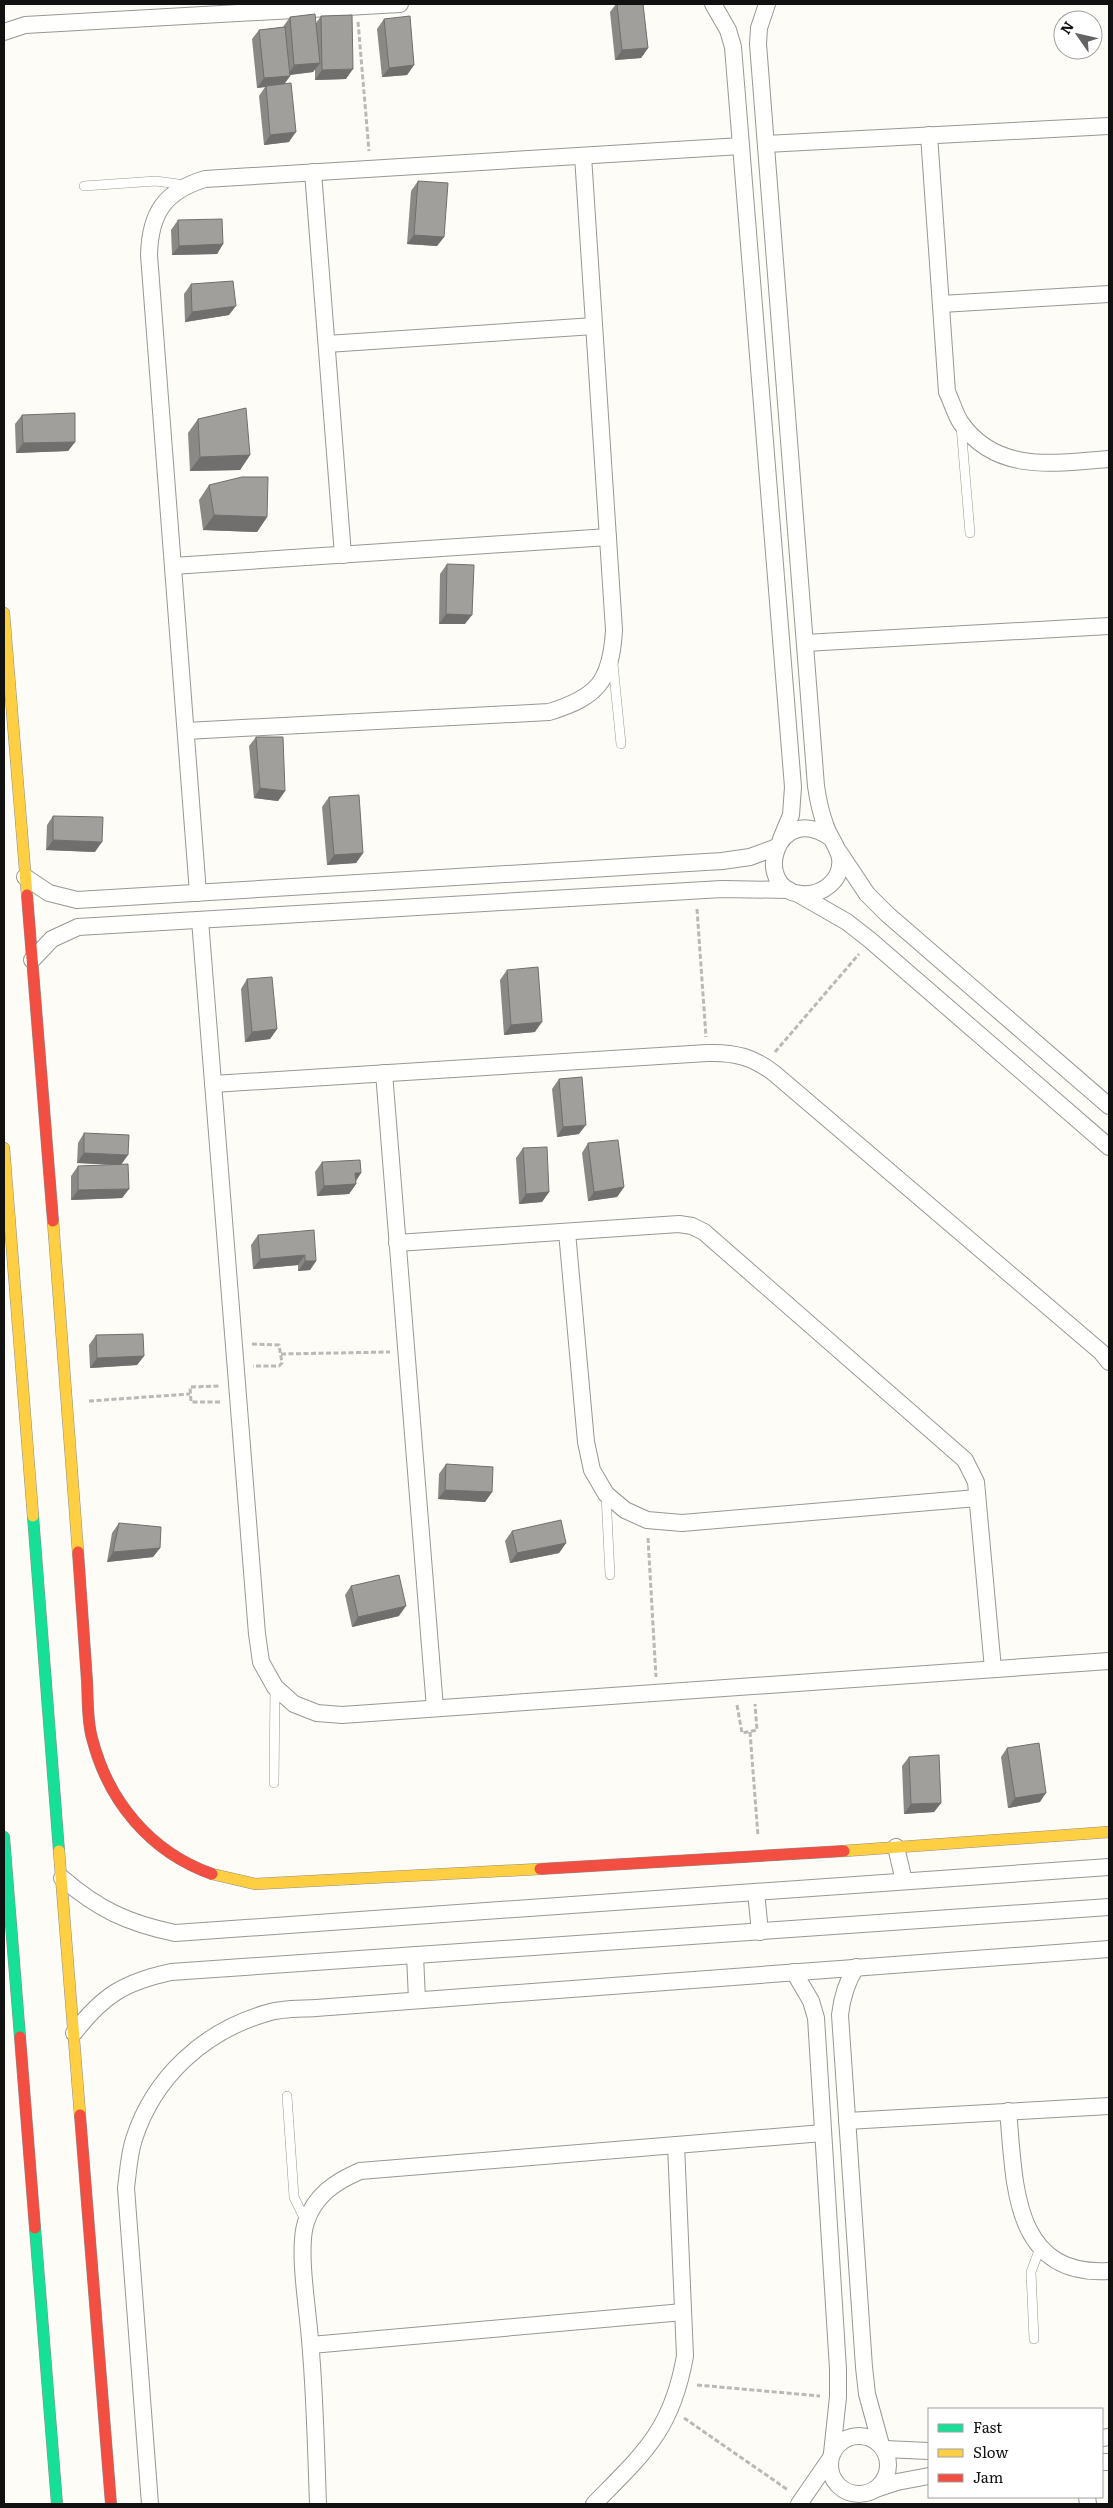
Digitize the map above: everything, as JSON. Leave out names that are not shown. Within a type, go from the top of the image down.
[{"type":"street","points":[[4,32],[25,25],[400,4]]},
{"type":"street","points":[[713,4],[728,30],[734,47],[793,786],[791,815],[778,844],[773,866],[781,884],[839,917],[870,940],[1109,1147]]},
{"type":"street","points":[[32,960],[52,939],[78,928],[696,890],[747,888],[816,893],[832,883],[838,872],[840,860],[821,813],[817,793],[758,44],[759,28],[767,4]]},
{"type":"street","points":[[766,144],[1109,126]]},
{"type":"street","points":[[929,135],[948,392],[961,423],[985,447],[1016,461],[1050,463],[1109,459]]},
{"type":"street","points":[[198,893],[149,248],[149,234],[156,214],[168,197],[185,185],[205,179],[741,146]]},
{"type":"street","points":[[186,731],[549,712],[577,704],[599,685],[612,659],[614,630],[582,156]]},
{"type":"street","points":[[314,172],[343,555]]},
{"type":"street","points":[[941,304],[1109,294]]},
{"type":"street","points":[[327,344],[594,326]]},
{"type":"street","points":[[173,566],[608,537]]},
{"type":"street","points":[[4,614],[68,1402],[91,1736],[104,1778],[123,1809],[142,1831],[175,1858],[214,1875],[255,1884],[759,1857],[1109,1832]]},
{"type":"street","points":[[805,644],[1109,626]]},
{"type":"street","points":[[25,877],[49,893],[77,900],[722,861],[750,857],[778,844],[788,834],[798,829],[810,828],[821,831],[834,843],[867,894],[886,914],[1109,1106]]},
{"type":"street","points":[[200,920],[257,1634],[261,1662],[275,1687],[294,1704],[317,1714],[342,1715],[1109,1661]]},
{"type":"street","points":[[213,1084],[707,1052],[727,1052],[747,1056],[764,1065],[1093,1345],[1109,1362]]},
{"type":"street","points":[[384,1073],[434,1708]]},
{"type":"street","points":[[4,1148],[111,2504]]},
{"type":"street","points":[[397,1243],[679,1224],[698,1228],[956,1450],[971,1470],[976,1482],[993,1669]]},
{"type":"street","points":[[568,1232],[586,1442],[592,1470],[606,1494],[625,1510],[647,1520],[682,1523],[977,1498]]},
{"type":"street","points":[[4,1837],[57,2504]]},
{"type":"street","points":[[896,1847],[904,1881]]},
{"type":"street","points":[[62,1878],[86,1898],[114,1915],[143,1926],[175,1933],[1109,1867]]},
{"type":"street","points":[[756,1892],[760,1932]]},
{"type":"street","points":[[74,2033],[92,2009],[115,1991],[142,1978],[171,1972],[1109,1907]]},
{"type":"street","points":[[150,2504],[126,2188],[133,2140],[153,2096],[184,2058],[223,2030],[268,2012],[1109,1948]]},
{"type":"street","points":[[415,1955],[417,2000]]},
{"type":"street","points":[[794,1972],[812,2001],[816,2018],[838,2397],[830,2469],[838,2486],[856,2494],[870,2492],[886,2476],[887,2458],[873,2420],[864,2367],[840,2015],[844,1990],[856,1967]]},
{"type":"street","points":[[847,2121],[1109,2106]]},
{"type":"street","points":[[1008,2111],[1016,2195],[1024,2224],[1040,2248],[1064,2265],[1093,2272],[1109,2271]]},
{"type":"street","points":[[318,2504],[311,2345],[304,2249],[306,2222],[317,2199],[336,2181],[360,2171],[823,2133]]},
{"type":"street","points":[[594,2504],[642,2455],[659,2433],[672,2409],[680,2383],[685,2356],[676,2145]]},
{"type":"street","points":[[311,2345],[683,2312]]},
{"type":"street","points":[[801,2502],[839,2443],[854,2436],[871,2438],[882,2447],[928,2450]]},
{"type":"street","points":[[850,2504],[870,2492],[897,2482],[928,2476]]},
{"type":"lane","points":[[84,186],[156,181],[185,185]]},
{"type":"lane","points":[[961,423],[970,533]]},
{"type":"lane","points":[[612,659],[621,744]]},
{"type":"lane","points":[[606,1494],[610,1575]]},
{"type":"lane","points":[[274,1783],[275,1687]]},
{"type":"lane","points":[[287,2096],[294,2197],[306,2222]]},
{"type":"lane","points":[[1034,2339],[1031,2272],[1040,2248]]},
{"type":"path","points":[[356,6],[371,169]]},
{"type":"path","points":[[696,890],[707,1052]]},
{"type":"path","points":[[764,1065],[870,940]]},
{"type":"path","points":[[234,1344],[279,1345],[282,1363],[279,1366],[236,1367]]},
{"type":"path","points":[[281,1354],[406,1351]]},
{"type":"path","points":[[191,1386],[238,1394],[192,1402],[190,1394],[191,1386]]},
{"type":"path","points":[[68,1402],[190,1394]]},
{"type":"path","points":[[647,1520],[656,1692]]},
{"type":"path","points":[[735,1687],[740,1732],[750,1732],[758,1729],[753,1686]]},
{"type":"path","points":[[750,1732],[759,1857]]},
{"type":"path","points":[[680,2383],[838,2397]]},
{"type":"path","points":[[672,2409],[801,2502]]},
{"type":"building","points":[[617,4],[643,4],[648,48],[622,50]]},
{"type":"building","points":[[315,14],[320,63],[294,65],[290,17]]},
{"type":"building","points":[[352,15],[353,69],[322,70],[321,16]]},
{"type":"building","points":[[410,16],[414,65],[389,68],[384,19]]},
{"type":"building","points":[[285,27],[290,76],[264,78],[259,30]]},
{"type":"building","points":[[291,83],[296,132],[270,135],[266,86]]},
{"type":"building","points":[[418,181],[448,183],[444,237],[414,235]]},
{"type":"building","points":[[222,219],[223,244],[179,246],[178,220]]},
{"type":"building","points":[[233,281],[236,306],[192,312],[191,284]]},
{"type":"building","points":[[246,408],[250,455],[200,457],[198,419]]},
{"type":"building","points":[[75,413],[75,442],[23,443],[22,415]]},
{"type":"building","points":[[242,477],[268,477],[267,517],[214,515],[209,485]]},
{"type":"building","points":[[447,564],[474,565],[472,615],[446,614]]},
{"type":"building","points":[[256,737],[283,737],[285,791],[260,788]]},
{"type":"building","points":[[359,795],[363,853],[334,855],[329,797]]},
{"type":"building","points":[[53,816],[103,817],[102,842],[53,840]]},
{"type":"building","points":[[538,967],[542,1022],[511,1025],[507,970]]},
{"type":"building","points":[[272,977],[277,1029],[252,1032],[247,979]]},
{"type":"building","points":[[582,1077],[586,1125],[563,1127],[559,1079]]},
{"type":"building","points":[[84,1133],[129,1135],[128,1155],[84,1153]]},
{"type":"building","points":[[618,1140],[624,1187],[594,1192],[588,1143]]},
{"type":"building","points":[[547,1147],[549,1192],[526,1194],[523,1148]]},
{"type":"building","points":[[360,1160],[361,1173],[355,1173],[356,1184],[324,1186],[322,1162]]},
{"type":"building","points":[[128,1164],[129,1189],[78,1190],[78,1166]]},
{"type":"building","points":[[314,1230],[316,1261],[305,1261],[305,1255],[260,1259],[258,1235]]},
{"type":"building","points":[[143,1334],[144,1356],[97,1358],[96,1335]]},
{"type":"building","points":[[446,1464],[493,1467],[492,1492],[445,1490]]},
{"type":"building","points":[[561,1520],[566,1543],[517,1553],[512,1531]]},
{"type":"building","points":[[119,1523],[161,1527],[160,1548],[113,1552]]},
{"type":"building","points":[[399,1575],[406,1606],[358,1617],[351,1586]]},
{"type":"building","points":[[1039,1743],[1046,1793],[1015,1798],[1007,1748]]},
{"type":"building","points":[[939,1755],[941,1803],[911,1804],[909,1757]]},
{"type":"traffic: fast","points":[[33,1516],[59,1851]]},
{"type":"traffic: fast","points":[[4,1837],[20,2037]]},
{"type":"traffic: fast","points":[[35,2228],[57,2504]]},
{"type":"traffic: slow","points":[[4,613],[27,895]]},
{"type":"traffic: slow","points":[[4,1148],[33,1516]]},
{"type":"traffic: slow","points":[[53,1221],[78,1552]]},
{"type":"traffic: slow","points":[[844,1851],[1109,1832]]},
{"type":"traffic: slow","points":[[59,1851],[80,2115]]},
{"type":"traffic: slow","points":[[212,1874],[255,1884],[540,1869]]},
{"type":"traffic: jam","points":[[27,895],[53,1221]]},
{"type":"traffic: jam","points":[[78,1552],[88,1717],[99,1761],[121,1803],[151,1838],[169,1852],[212,1874]]},
{"type":"traffic: jam","points":[[540,1869],[844,1851]]},
{"type":"traffic: jam","points":[[20,2037],[35,2228]]},
{"type":"traffic: jam","points":[[80,2115],[111,2504]]}]
